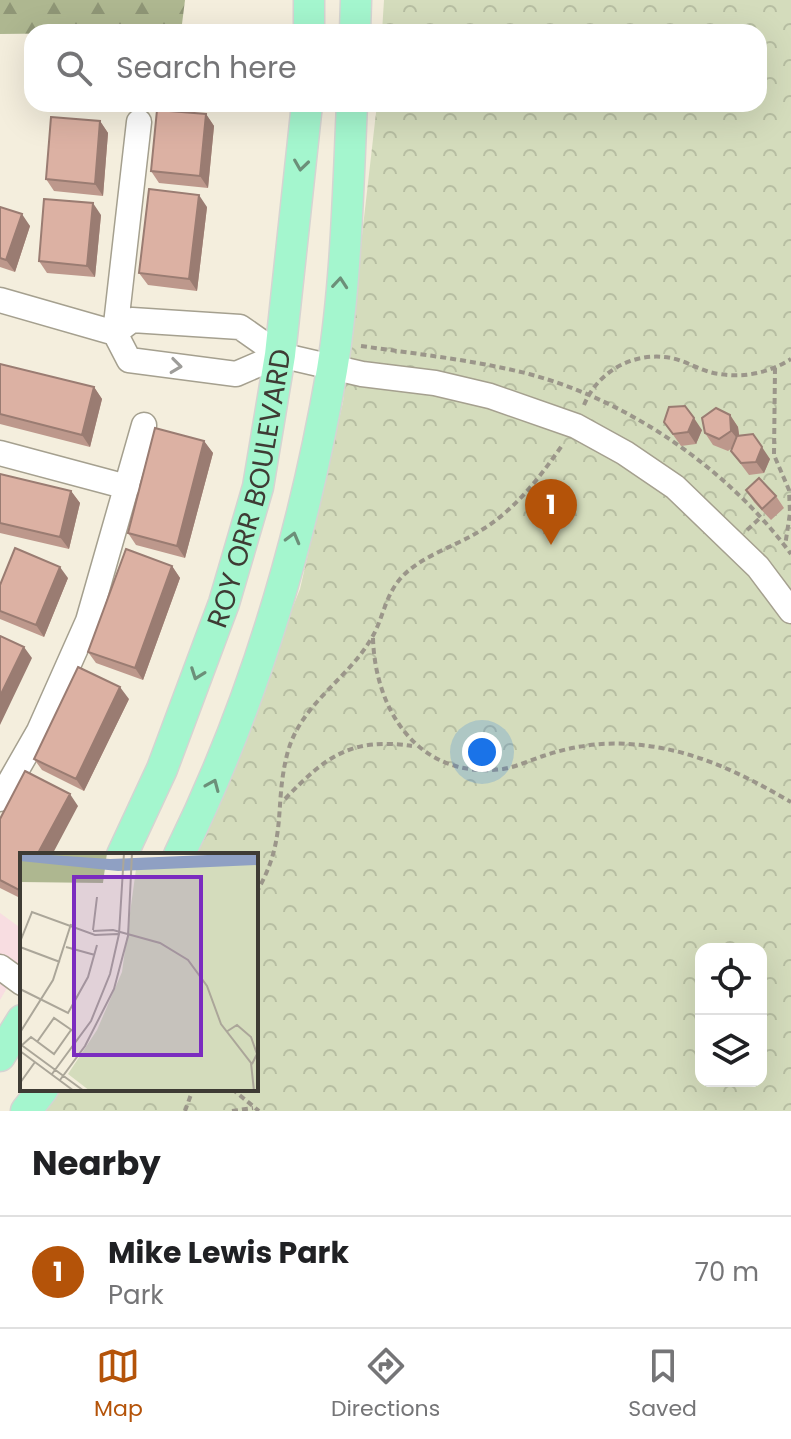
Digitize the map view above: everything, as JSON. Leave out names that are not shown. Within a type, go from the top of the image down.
[{"type":"main road","points":[[309,0],[309,24]]},
{"type":"main road","name":"ROY ORR BOULEVARD","points":[[123,853],[162,769],[224,603],[258,487],[280,355],[306,112]]},
{"type":"main road","name":"ROY ORR BOULEVARD","points":[[180,853],[210,792],[249,697],[310,473],[332,368],[349,189],[352,112]]},
{"type":"main road","points":[[0,1056],[20,1023]]},
{"type":"main road","points":[[26,1111],[41,1091]]},
{"type":"street","points":[[139,122],[115,333],[129,360],[236,374],[280,355]]},
{"type":"street","points":[[0,300],[115,333]]},
{"type":"street","points":[[115,333],[132,320],[240,327],[280,355],[332,368],[435,383],[490,396],[576,426],[625,453],[675,487],[758,567],[791,611]]},
{"type":"street","points":[[0,799],[39,731],[88,621],[144,425]]},
{"type":"street","points":[[0,453],[127,487]]},
{"type":"street","points":[[0,967],[20,982]]},
{"type":"path","points":[[413,746],[381,694],[373,668],[373,638],[383,604],[401,577],[425,560],[476,534],[524,496],[576,426],[588,395],[603,377],[621,364],[646,357],[671,358],[716,374],[741,375],[775,368],[791,359]]},
{"type":"path","points":[[775,368],[774,455],[789,490],[790,513],[785,546]]},
{"type":"path","points":[[588,395],[676,445],[720,480],[791,554]]},
{"type":"path","points":[[258,889],[277,846],[288,752],[296,731],[310,708],[373,638]]},
{"type":"path","points":[[283,801],[308,775],[342,750],[385,742],[413,746],[469,769],[505,769],[556,751],[594,745],[668,747],[743,774],[791,802]]},
{"type":"path","points":[[185,1111],[192,1091]]},
{"type":"path","points":[[234,1091],[259,1111]]},
{"type":"path","points":[[232,1111],[253,1108]]},
{"type":"shaded area","points":[[0,913],[20,928],[20,965],[0,1000]]},
{"type":"green space","points":[[0,0],[185,0],[182,24],[24,24],[24,34],[0,34]]},
{"type":"green space","points":[[384,0],[791,0],[791,1111],[44,1111],[58,1091],[258,1091],[258,853],[195,853],[300,589],[343,402],[376,112],[767,112],[767,24],[382,24]]},
{"type":"building","points":[[157,112],[206,114],[200,176],[151,171]]},
{"type":"building","points":[[51,117],[100,121],[95,184],[46,179]]},
{"type":"building","points":[[149,189],[199,195],[189,279],[139,273]]},
{"type":"building","points":[[44,199],[93,203],[87,266],[39,261]]},
{"type":"building","points":[[0,207],[22,214],[6,260],[0,258]]},
{"type":"building","points":[[0,364],[94,387],[82,435],[0,414]]},
{"type":"building","points":[[685,406],[694,418],[688,432],[673,434],[664,422],[669,407]]},
{"type":"building","points":[[716,408],[730,415],[731,431],[719,439],[705,433],[702,418]]},
{"type":"building","points":[[155,428],[204,441],[177,546],[128,533]]},
{"type":"building","points":[[753,434],[762,447],[756,462],[741,463],[731,451],[737,436]]},
{"type":"building","points":[[0,474],[71,491],[60,537],[0,523]]},
{"type":"building","points":[[759,478],[776,496],[762,509],[746,490]]},
{"type":"building","points":[[15,548],[60,567],[36,625],[0,611],[0,585]]},
{"type":"building","points":[[126,549],[172,566],[135,668],[88,652]]},
{"type":"building","points":[[0,636],[24,647],[0,696]]},
{"type":"building","points":[[78,667],[120,687],[76,779],[34,759]]},
{"type":"building","points":[[25,771],[70,794],[38,853],[20,853],[19,890],[0,880],[0,819]]},
{"type":"place","name":"Mike Lewis Park","points":[[551,545]]}]
